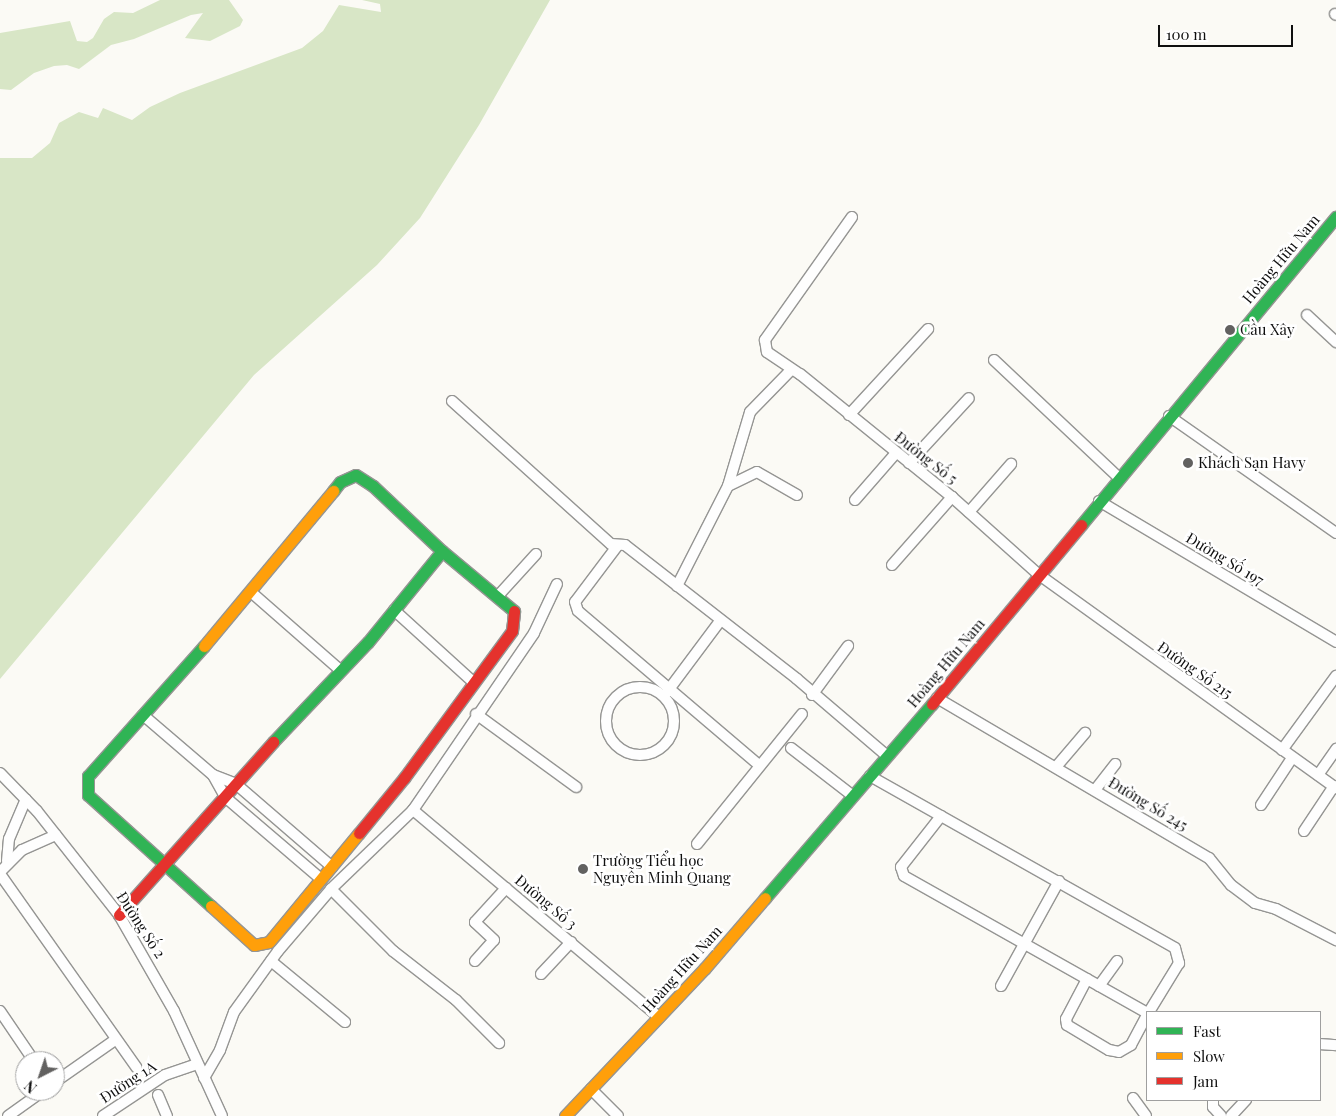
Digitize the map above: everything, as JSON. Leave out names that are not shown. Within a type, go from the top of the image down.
[{"type":"street","name":"Hoàng Hữu Nam","points":[[565,1116],[659,1017],[937,698],[1336,216]]},
{"type":"street","name":"Đường Số 5","points":[[852,217],[765,340],[767,352],[952,497],[1038,574]]},
{"type":"street","points":[[1307,315],[1336,342]]},
{"type":"street","points":[[849,415],[928,329]]},
{"type":"street","points":[[994,360],[1118,477]]},
{"type":"street","points":[[677,586],[728,486],[750,412],[791,370]]},
{"type":"street","points":[[908,463],[970,398]]},
{"type":"street","points":[[452,401],[611,544],[625,545],[720,621],[771,658],[887,756]]},
{"type":"street","points":[[1169,416],[1336,533]]},
{"type":"street","points":[[855,500],[896,454]]},
{"type":"street","points":[[969,512],[1011,464]]},
{"type":"street","points":[[728,486],[757,472],[797,495]]},
{"type":"street","points":[[356,475],[373,486],[442,551],[515,612],[512,631],[404,778],[269,942],[254,946],[88,796],[86,783],[88,776],[251,592],[340,482],[356,475]]},
{"type":"street","points":[[892,565],[952,497]]},
{"type":"street","name":"Đường Số 197","points":[[1099,501],[1336,642]]},
{"type":"street","points":[[618,545],[575,602],[578,611],[759,766]]},
{"type":"street","points":[[119,916],[394,610],[442,551]]},
{"type":"street","points":[[497,597],[536,554]]},
{"type":"street","name":"Đường Số 215","points":[[1038,574],[1335,787]]},
{"type":"street","points":[[204,1078],[234,1012],[271,961],[331,889],[413,810],[476,714],[534,633],[557,584]]},
{"type":"street","points":[[251,592],[340,670]]},
{"type":"street","points":[[394,610],[473,682]]},
{"type":"street","points":[[663,697],[720,621]]},
{"type":"street","points":[[812,694],[848,646]]},
{"type":"street","points":[[1282,750],[1336,676]]},
{"type":"street","points":[[639,687],[663,697],[674,721],[665,745],[641,756],[616,746],[606,722],[615,698],[639,687]]},
{"type":"street","name":"Đường Số 245","points":[[937,698],[1209,858],[1231,886],[1255,902],[1276,909],[1336,940]]},
{"type":"street","points":[[476,714],[576,787]]},
{"type":"street","points":[[697,844],[802,714]]},
{"type":"street","points":[[143,715],[214,775],[236,784],[332,867]]},
{"type":"street","points":[[1056,767],[1085,733]]},
{"type":"street","points":[[791,748],[853,796]]},
{"type":"street","points":[[1318,775],[1336,749]]},
{"type":"street","points":[[1261,805],[1292,758]]},
{"type":"street","points":[[1095,790],[1115,764]]},
{"type":"street","name":"Đường Số 2","points":[[0,773],[26,799],[56,835],[119,916],[153,970],[222,1116]]},
{"type":"street","points":[[214,775],[225,797],[321,879]]},
{"type":"street","points":[[870,776],[1175,948],[1179,963],[1149,1011]]},
{"type":"street","points":[[1304,831],[1335,787]]},
{"type":"street","points":[[26,799],[10,839],[7,861],[0,873],[115,1040],[137,1068]]},
{"type":"street","name":"Đường Số 3","points":[[413,810],[659,1017]]},
{"type":"street","points":[[941,816],[902,867],[904,876],[1146,1012]]},
{"type":"street","points":[[7,861],[56,835]]},
{"type":"street","points":[[1001,986],[1058,881]]},
{"type":"street","points":[[475,962],[494,940],[475,922],[506,888]]},
{"type":"street","points":[[331,889],[392,951],[456,1000],[499,1043]]},
{"type":"street","points":[[541,974],[571,942]]},
{"type":"street","points":[[271,961],[345,1022]]},
{"type":"street","points":[[1099,986],[1117,961]]},
{"type":"street","points":[[1087,979],[1066,1019],[1067,1025],[1108,1050],[1119,1052],[1131,1045],[1146,1017]]},
{"type":"street","points":[[0,1010],[27,1051]]},
{"type":"street","points":[[65,1075],[115,1040]]},
{"type":"street","points":[[1321,1044],[1336,1045]]},
{"type":"street","name":"Đường 1A","points":[[103,1116],[165,1075],[197,1064]]},
{"type":"street","points":[[591,1090],[618,1116]]},
{"type":"street","points":[[158,1095],[167,1116]]},
{"type":"street","points":[[1133,1098],[1146,1116]]},
{"type":"street","points":[[8,1116],[29,1101]]},
{"type":"street","points":[[1213,1101],[1213,1107],[1221,1116]]},
{"type":"street","points":[[1230,1116],[1245,1101]]},
{"type":"green space","points":[[160,0],[229,0],[243,20],[240,26],[210,41],[185,38],[203,13],[191,15],[134,39],[111,45],[79,69],[67,65],[54,66],[34,73],[11,90],[0,89],[0,33],[70,21],[77,41],[87,42],[93,38],[104,19],[114,12],[133,13]]},
{"type":"green space","points":[[362,0],[550,0],[479,125],[420,218],[377,265],[254,375],[0,679],[0,158],[32,158],[50,143],[59,123],[79,112],[98,118],[103,108],[132,120],[150,107],[180,93],[302,48],[323,31],[339,5],[381,12],[380,4]]},
{"type":"traffic: fast","points":[[1081,525],[1336,217]]},
{"type":"traffic: fast","points":[[333,491],[340,482],[356,475],[373,486],[442,551]]},
{"type":"traffic: fast","points":[[273,742],[368,642],[442,551],[514,611]]},
{"type":"traffic: fast","points":[[204,646],[88,776],[88,795],[211,906]]},
{"type":"traffic: fast","points":[[765,898],[932,704]]},
{"type":"traffic: slow","points":[[204,646],[333,491]]},
{"type":"traffic: slow","points":[[211,906],[254,945],[269,942],[359,833]]},
{"type":"traffic: slow","points":[[565,1116],[705,968],[765,898]]},
{"type":"traffic: jam","points":[[932,704],[1081,525]]},
{"type":"traffic: jam","points":[[359,833],[404,778],[512,631],[514,611]]},
{"type":"traffic: jam","points":[[119,915],[273,742]]},
{"type":"place","name":"Cầu Xây","points":[[1230,330]]},
{"type":"place","name":"Khách Sạn Havy","points":[[1188,463]]},
{"type":"place","name":"Trường Tiểu học Nguyễn Minh Quang","points":[[583,869]]}]
